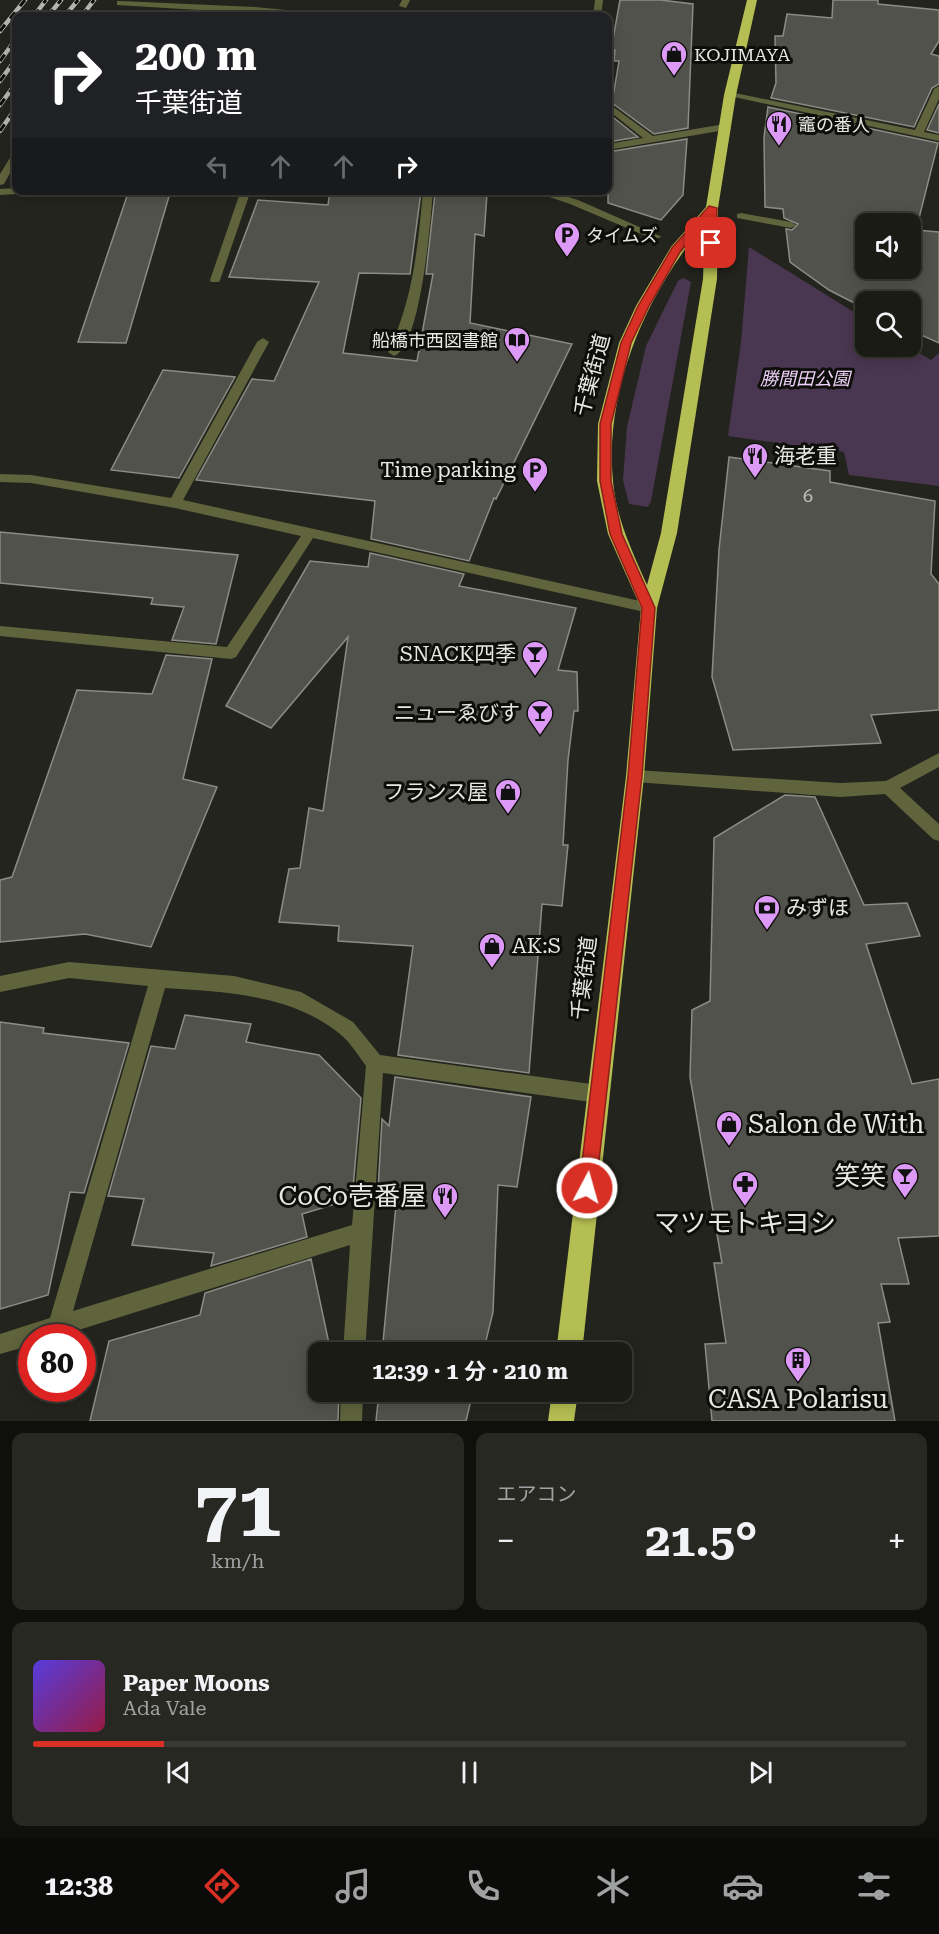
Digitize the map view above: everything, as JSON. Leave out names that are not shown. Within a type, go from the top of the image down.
[{"type":"highway","name":"千葉街道","points":[[570,1342],[635,776],[649,608],[669,533],[710,279],[712,208],[730,95],[752,0]]},
{"type":"highway","name":"千葉街道","points":[[649,608],[616,534],[605,481],[605,424],[626,343],[644,306],[676,250],[712,208]]},
{"type":"highway","points":[[561,1421],[564,1402]]},
{"type":"street","points":[[255,10],[261,0]]},
{"type":"street","points":[[120,4],[276,12]]},
{"type":"street","points":[[919,134],[939,88]]},
{"type":"street","points":[[730,95],[939,138]]},
{"type":"street","points":[[612,109],[650,139]]},
{"type":"street","points":[[612,146],[725,127]]},
{"type":"street","points":[[0,182],[12,162]]},
{"type":"street","points":[[215,280],[244,195]]},
{"type":"street","points":[[394,352],[406,328],[421,276],[428,195]]},
{"type":"street","points":[[551,195],[574,202],[657,237]]},
{"type":"street","points":[[741,216],[791,225]]},
{"type":"street","points":[[175,503],[263,342]]},
{"type":"street","points":[[0,478],[31,479],[175,503],[649,608]]},
{"type":"street","points":[[0,631],[231,653],[309,534]]},
{"type":"street","points":[[635,776],[840,790],[888,787],[939,759]]},
{"type":"street","points":[[888,787],[939,834]]},
{"type":"street","points":[[0,984],[69,970],[159,980],[234,984],[302,1000],[348,1029],[375,1063],[355,1342]]},
{"type":"street","points":[[59,1324],[159,980]]},
{"type":"street","points":[[375,1063],[598,1094]]},
{"type":"street","points":[[59,1324],[361,1232]]},
{"type":"street","points":[[0,1344],[18,1338]]},
{"type":"street","points":[[351,1421],[352,1402]]},
{"type":"green space","name":"勝間田公園","points":[[749,247],[855,313],[855,357],[921,357],[921,354],[931,360],[939,353],[939,486],[849,475],[844,452],[728,436],[741,342]]},
{"type":"green space","points":[[683,278],[691,282],[651,501],[648,507],[629,504],[623,480],[627,427],[646,346],[678,281]]},
{"type":"building","points":[[620,0],[661,0],[693,4],[688,128],[654,134],[612,103],[619,61],[614,61],[615,50],[612,50]]},
{"type":"building","points":[[833,0],[878,0],[878,4],[939,10],[939,41],[931,54],[939,56],[939,84],[932,88],[914,127],[771,98],[776,83],[775,36],[783,36],[787,14],[832,18]]},
{"type":"building","points":[[939,104],[939,133],[927,130]]},
{"type":"building","points":[[768,107],[938,143],[920,213],[855,213],[855,279],[921,279],[921,230],[939,232],[939,343],[921,335],[921,291],[855,291],[855,303],[829,290],[790,262],[786,229],[792,230],[798,224],[784,218],[783,209],[765,207],[764,137]]},
{"type":"building","points":[[612,117],[638,137],[612,141]]},
{"type":"building","points":[[687,139],[683,195],[661,220],[608,203],[608,195],[612,195],[612,151]]},
{"type":"building","points":[[169,195],[126,343],[78,342],[127,196]]},
{"type":"building","points":[[329,195],[421,195],[410,274],[359,273],[343,353],[417,361],[433,274],[426,274],[435,195],[487,195],[484,236],[475,234],[470,323],[572,344],[496,499],[494,498],[469,561],[371,539],[375,501],[196,480],[252,379],[274,381],[319,282],[229,277],[258,200],[328,205]]},
{"type":"building","points":[[163,370],[235,377],[179,478],[111,470]]},
{"type":"building","points":[[729,457],[830,471],[830,482],[935,501],[931,574],[939,584],[939,710],[871,715],[881,743],[733,750],[712,677],[719,550]]},
{"type":"building","points":[[0,532],[238,555],[216,644],[172,640],[184,607],[151,604],[153,598],[0,583]]},
{"type":"building","points":[[370,553],[464,574],[459,586],[576,608],[558,670],[577,672],[578,711],[574,711],[568,760],[563,845],[568,845],[562,906],[542,904],[529,1073],[398,1055],[413,946],[338,941],[339,926],[279,922],[289,869],[300,868],[309,808],[323,811],[348,637],[271,728],[226,706],[310,561],[368,567]]},
{"type":"building","points":[[166,655],[212,659],[183,779],[217,787],[151,947],[85,934],[0,942],[0,880],[12,877],[77,690],[152,694]]},
{"type":"building","points":[[785,795],[815,797],[864,905],[907,903],[920,936],[866,944],[912,1084],[939,1079],[939,1236],[898,1238],[909,1284],[881,1284],[890,1322],[878,1323],[895,1421],[712,1421],[705,1344],[726,1343],[714,1263],[722,1263],[690,1077],[692,1010],[710,1001],[714,838]]},
{"type":"building","points":[[185,1015],[251,1024],[246,1042],[319,1055],[361,1098],[352,1199],[302,1214],[307,1237],[211,1266],[214,1253],[132,1245],[144,1199],[108,1196],[151,1046],[175,1049]]},
{"type":"building","points":[[0,1022],[44,1028],[43,1033],[129,1043],[84,1193],[70,1192],[48,1295],[0,1309]]},
{"type":"building","points":[[395,1077],[531,1097],[517,1187],[498,1185],[493,1312],[486,1342],[383,1342],[398,1184],[378,1191],[382,1119],[389,1126]]},
{"type":"building","points":[[311,1259],[329,1342],[308,1342],[308,1402],[339,1402],[338,1421],[90,1421],[109,1341],[200,1315],[205,1293]]},
{"type":"building","points":[[378,1402],[471,1402],[466,1421],[376,1421]]},
{"type":"railway","points":[[15,12],[25,0]]},
{"type":"railway","points":[[37,12],[46,0]]},
{"type":"railway","points":[[51,12],[61,0]]},
{"type":"railway","points":[[68,12],[78,0]]},
{"type":"railway","points":[[85,12],[94,0]]},
{"type":"railway","points":[[0,31],[12,16]]},
{"type":"railway","points":[[0,61],[12,44]]},
{"type":"railway","points":[[0,81],[12,64]]},
{"type":"railway","points":[[0,105],[12,88]]},
{"type":"railway","points":[[0,131],[12,114]]},
{"type":"place","name":"KOJIMAYA","points":[[674,77]]},
{"type":"place","name":"竈の番人","points":[[779,147]]},
{"type":"place","name":"タイムズ","points":[[567,258]]},
{"type":"place","name":"船橋市西図書館","points":[[517,363]]},
{"type":"place","name":"海老重","points":[[755,479]]},
{"type":"place","name":"Time parking","points":[[535,493]]},
{"type":"place","name":"SNACK四季","points":[[535,677]]},
{"type":"place","name":"ニューゑびす","points":[[540,736]]},
{"type":"place","name":"フランス屋","points":[[508,815]]},
{"type":"place","name":"みずほ","points":[[767,931]]},
{"type":"place","name":"AK:S","points":[[492,969]]},
{"type":"place","name":"Salon de With","points":[[729,1147]]},
{"type":"place","name":"笑笑","points":[[905,1199]]},
{"type":"place","name":"マツモトキヨシ","points":[[745,1207]]},
{"type":"place","name":"CoCo壱番屋","points":[[445,1219]]},
{"type":"place","name":"CASA Polarisu","points":[[798,1383]]},
{"type":"route","points":[[587,1188],[635,776],[649,608],[616,534],[605,481],[605,424],[626,343],[644,306],[676,250],[712,208],[711,243]]}]
